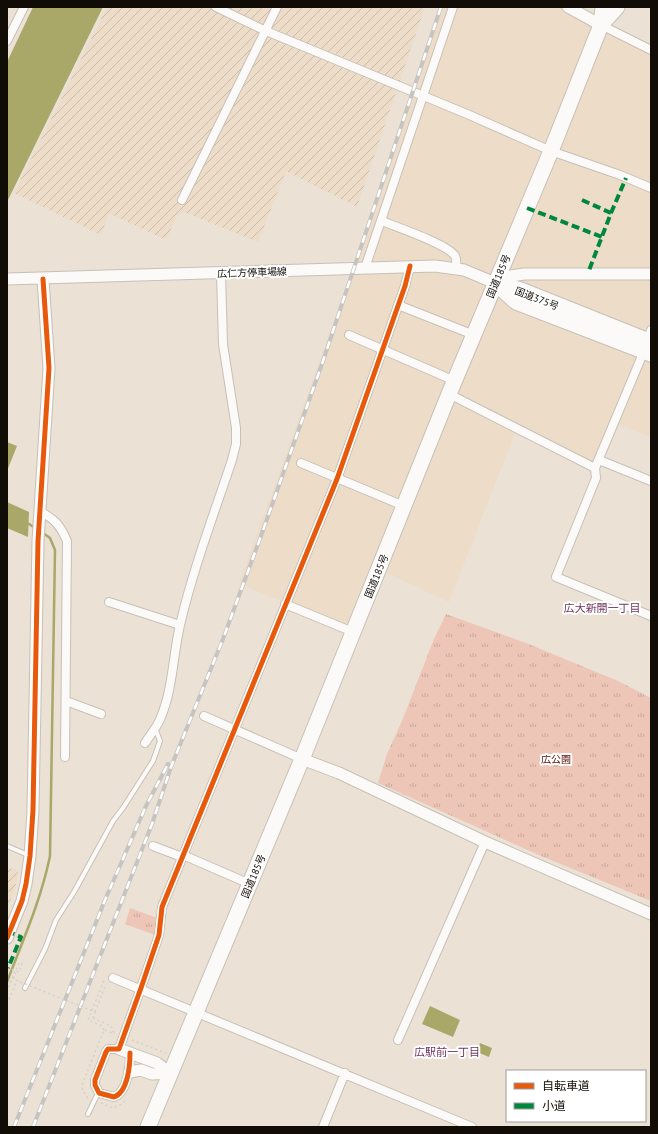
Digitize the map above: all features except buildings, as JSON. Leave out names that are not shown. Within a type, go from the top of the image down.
[{"type":"highway","name":"国道185号","points":[[148,1127],[302,759],[452,387],[551,151],[601,25],[603,7]]},
{"type":"highway","name":"国道185号","points":[[601,25],[617,7]]},
{"type":"highway","name":"国道375号","points":[[495,283],[516,302],[649,344]]},
{"type":"street","points":[[7,41],[24,7]]},
{"type":"street","points":[[216,7],[266,31],[467,114],[551,151],[620,175],[651,188]]},
{"type":"street","points":[[182,200],[277,7]]},
{"type":"street","points":[[365,268],[453,7]]},
{"type":"street","points":[[568,7],[651,50]]},
{"type":"street","points":[[382,221],[440,245],[454,254],[456,268]]},
{"type":"street","points":[[119,1049],[159,935],[162,907],[337,478],[398,305],[410,266]]},
{"type":"street","name":"広仁方停車場線","points":[[7,279],[221,274],[410,266],[456,268],[495,283]]},
{"type":"street","points":[[145,743],[161,719],[169,691],[180,625],[199,556],[232,460],[236,444],[236,428],[223,344],[221,274]]},
{"type":"street","points":[[495,283],[511,276],[524,274],[651,274]]},
{"type":"street","points":[[7,938],[22,901],[30,856],[33,810],[39,514],[49,368],[43,279]]},
{"type":"street","points":[[398,305],[474,335]]},
{"type":"street","points":[[349,335],[382,350],[452,387],[595,468]]},
{"type":"street","points":[[649,344],[595,468],[596,478],[556,577],[651,616]]},
{"type":"street","points":[[599,460],[651,481]]},
{"type":"street","points":[[301,463],[404,506]]},
{"type":"street","points":[[39,514],[49,516],[60,525],[67,541],[65,757]]},
{"type":"street","points":[[109,602],[180,625]]},
{"type":"street","points":[[286,604],[353,632]]},
{"type":"street","points":[[66,701],[101,714]]},
{"type":"street","points":[[204,716],[302,759],[339,773],[484,842],[651,914]]},
{"type":"street","points":[[398,1040],[484,842]]},
{"type":"street","points":[[153,846],[182,856],[250,884]]},
{"type":"street","points":[[109,977],[141,988],[472,1127]]},
{"type":"street","points":[[130,1053],[130,1072],[120,1094],[114,1097],[99,1093],[94,1085],[95,1080],[108,1049],[119,1049],[130,1053],[157,1063],[170,1073]]},
{"type":"street","points":[[130,1072],[141,1070],[152,1074],[170,1073]]},
{"type":"street","points":[[323,1127],[345,1073]]},
{"type":"lane","points":[[25,988],[45,949],[56,920],[74,892],[113,821],[154,761],[160,741],[155,728]]},
{"type":"lane","points":[[7,846],[30,856]]},
{"type":"lane","points":[[88,1114],[99,1093]]},
{"type":"path","points":[[8,968],[15,971],[19,972],[22,964],[20,963],[13,979],[95,1012]]},
{"type":"path","points":[[7,992],[15,971]]},
{"type":"path","points":[[109,977],[88,1020],[102,1026],[104,1030],[165,1053],[168,1050]]},
{"type":"path","points":[[7,1004],[17,980]]},
{"type":"path","points":[[106,984],[93,1018],[111,1026],[114,1033]]},
{"type":"path","points":[[104,1030],[82,1085],[83,1090],[86,1096],[113,1108],[122,1104],[126,1100]]},
{"type":"shaded area","points":[[33,7],[103,7],[7,202],[7,62]]},
{"type":"shaded area","points":[[107,7],[425,7],[357,207],[286,171],[258,242],[184,212],[178,214],[166,240],[109,213],[101,235],[14,193]]},
{"type":"shaded area","points":[[439,7],[572,7],[651,47],[651,437],[614,423],[595,465],[517,428],[449,602],[378,569],[353,629],[239,584],[340,305]]},
{"type":"shaded area","points":[[7,442],[17,446],[7,471]]},
{"type":"shaded area","points":[[7,502],[29,512],[28,537],[7,528]]},
{"type":"shaded area","points":[[7,867],[18,871],[15,889],[7,909]]},
{"type":"shaded area","points":[[430,1006],[460,1020],[453,1037],[422,1024]]},
{"type":"shaded area","points":[[480,1043],[492,1048],[489,1057],[477,1052]]},
{"type":"green space","name":"広公園","points":[[446,614],[526,643],[618,681],[651,698],[651,901],[541,856],[378,783],[387,754],[402,721],[434,639]]},
{"type":"green space","points":[[130,908],[157,918],[155,935],[125,924]]},
{"type":"waterway","points":[[26,522],[35,528]]},
{"type":"waterway","points":[[7,982],[37,904],[50,856],[55,550],[50,538],[43,533]]},
{"type":"railway","points":[[33,1127],[152,824],[171,767],[223,639],[261,536],[323,361],[441,7]]},
{"type":"railway","points":[[14,1127],[105,900],[146,806],[168,764]]},
{"type":"marked path","points":[[611,213],[626,178]]},
{"type":"marked path","points":[[582,200],[611,213],[588,273]]},
{"type":"marked path","points":[[527,208],[602,237]]},
{"type":"marked path","points":[[7,931],[21,937],[8,968]]},
{"type":"cycle path","points":[[130,1053],[127,1078],[119,1094],[114,1097],[99,1093],[95,1085],[95,1080],[108,1049],[119,1049],[159,935],[162,907],[337,479],[405,286],[410,266]]},
{"type":"cycle path","points":[[7,938],[22,901],[26,884],[30,856],[33,810],[38,541],[49,368],[43,279]]},
{"type":"district","name":"広大新開一丁目","points":[[602,608]]},
{"type":"district","name":"広駅前一丁目","points":[[447,1052]]}]
